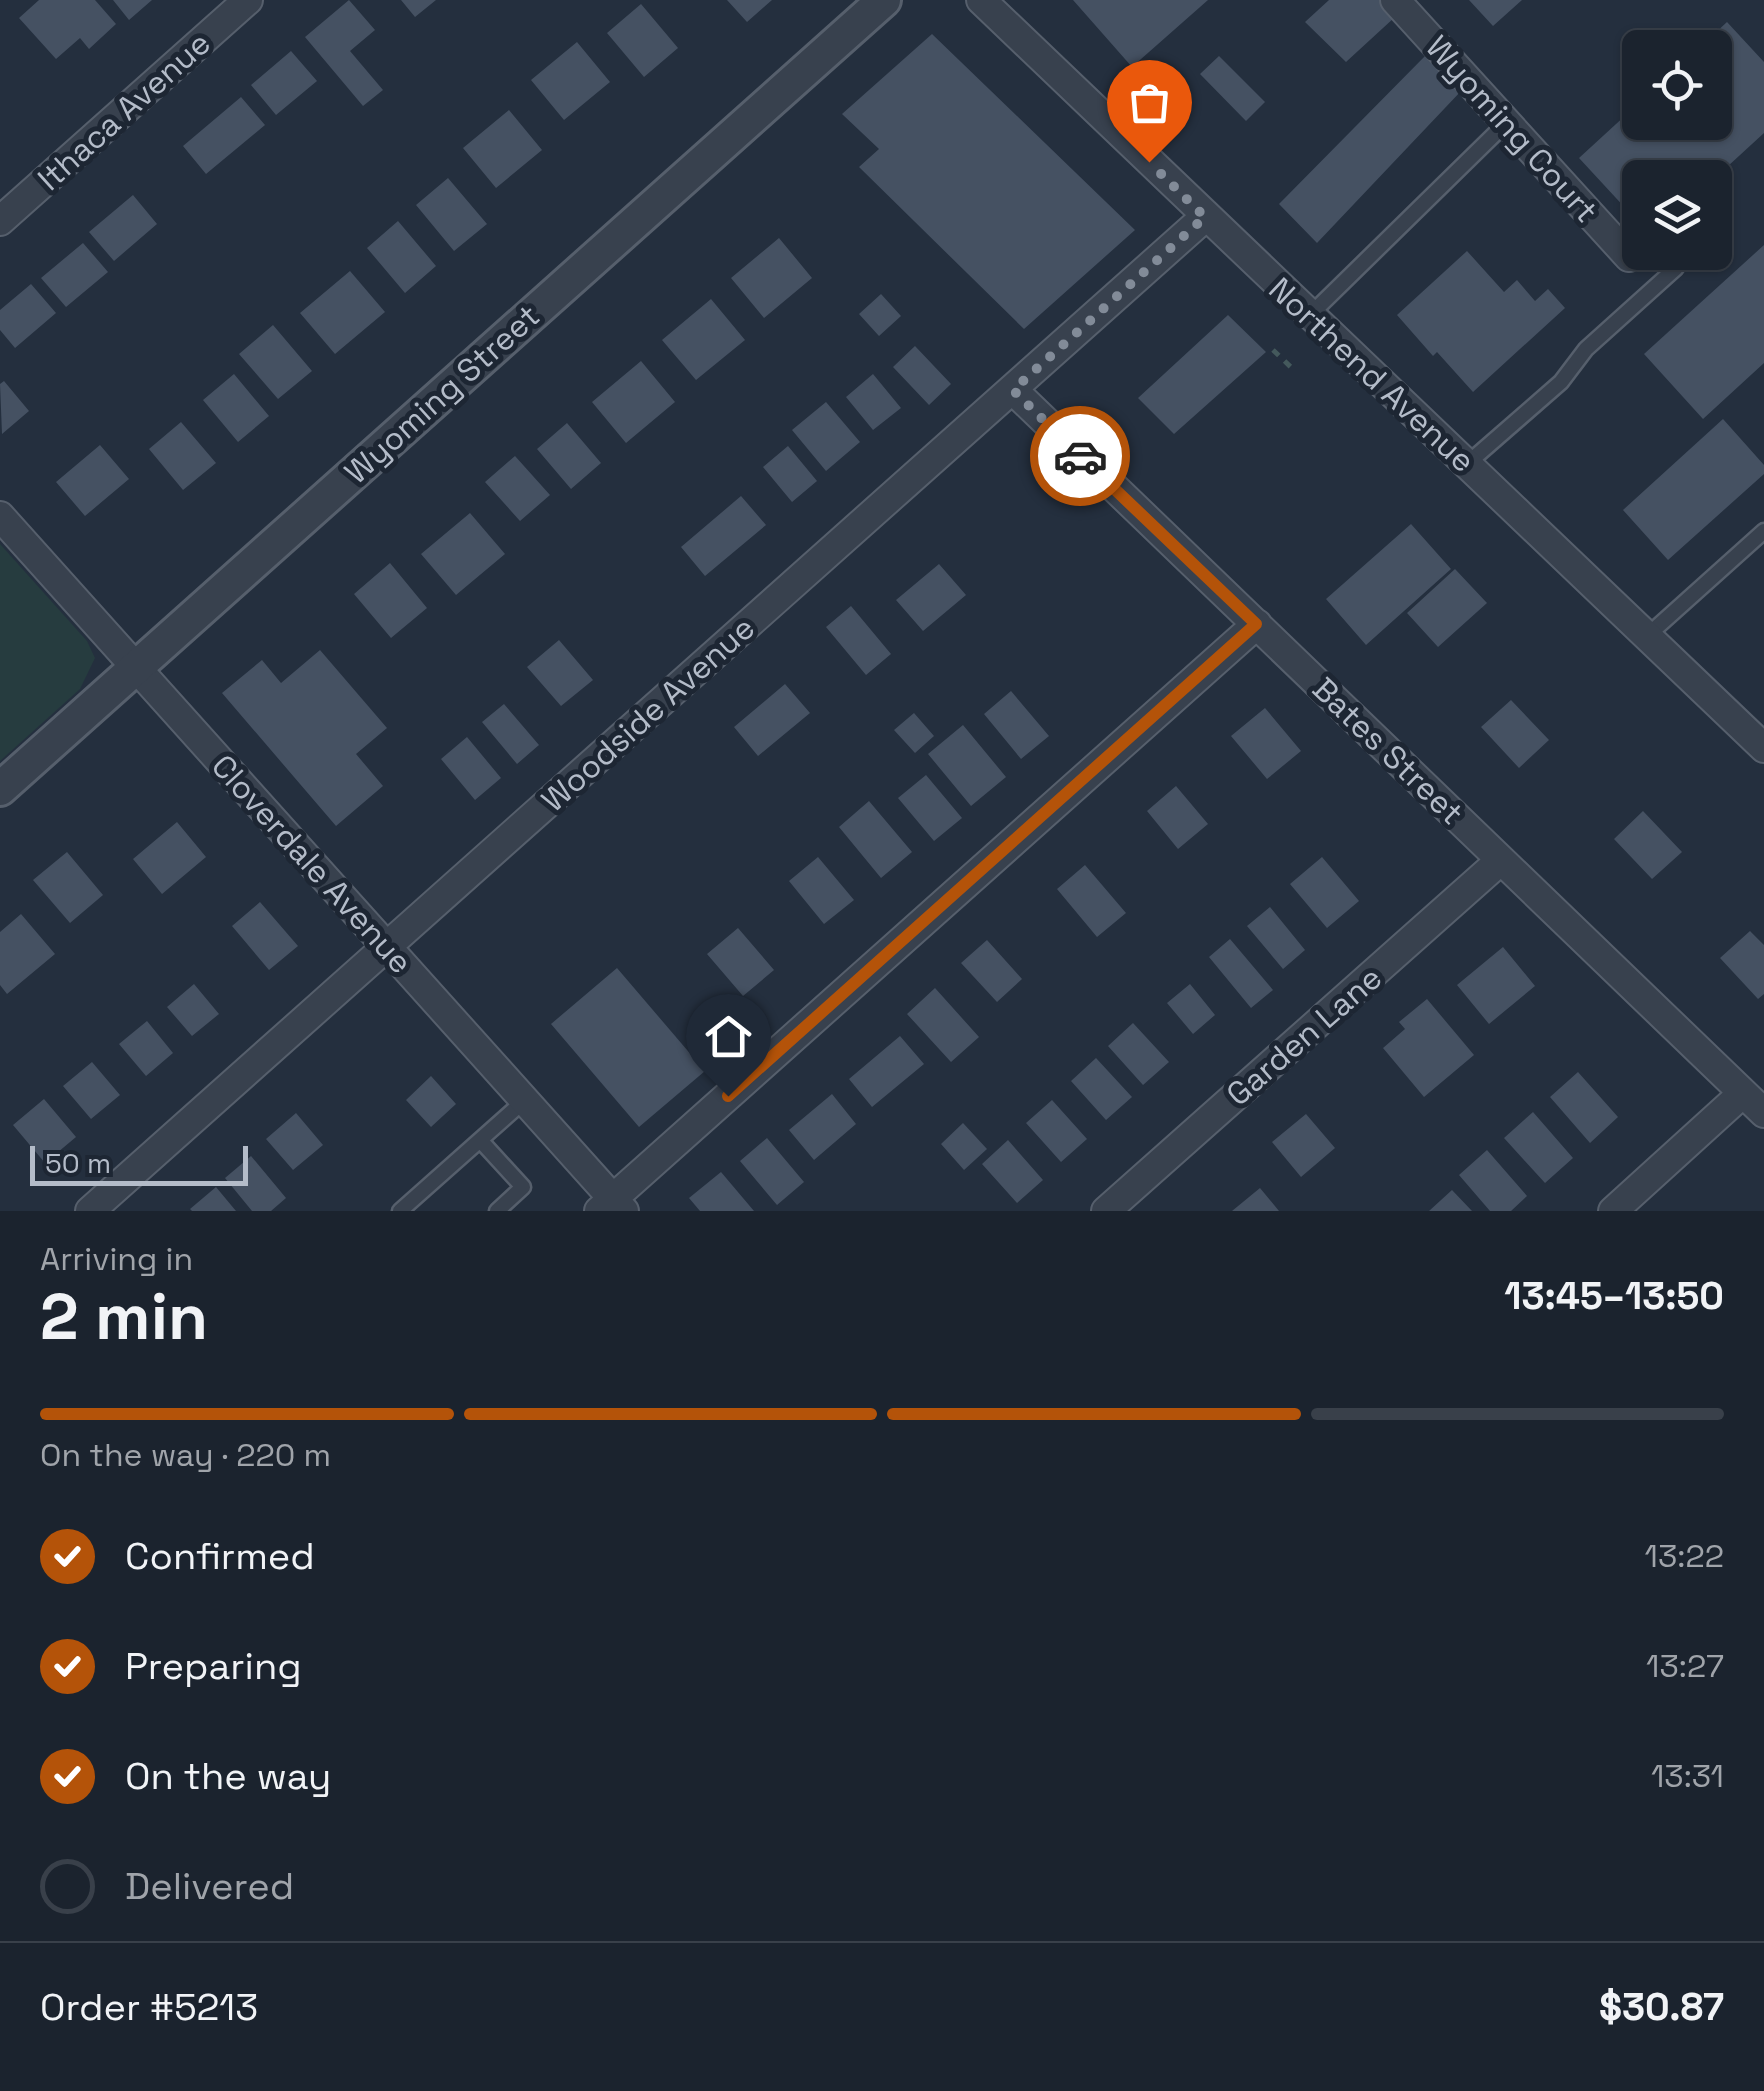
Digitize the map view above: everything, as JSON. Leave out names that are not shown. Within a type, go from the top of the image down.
[{"type":"street","name":"Ithaca Avenue","points":[[0,221],[248,0]]},
{"type":"street","name":"Wyoming Street","points":[[0,789],[884,0]]},
{"type":"street","name":"Northend Avenue","points":[[982,0],[1764,748]]},
{"type":"street","name":"Wyoming Court","points":[[1395,0],[1622,249]]},
{"type":"street","name":"Woodside Avenue","points":[[90,1211],[1205,217]]},
{"type":"street","name":"Bates Street","points":[[1013,390],[1754,1103]]},
{"type":"street","name":"Cloverdale Avenue","points":[[0,516],[525,1100],[612,1207]]},
{"type":"street","points":[[612,1207],[1256,624]]},
{"type":"street","name":"Garden Lane","points":[[1106,1211],[1501,860]]},
{"type":"street","points":[[1613,1211],[1754,1103]]},
{"type":"lane","points":[[1310,315],[1506,123]]},
{"type":"lane","points":[[1466,464],[1562,382],[1586,348],[1674,270]]},
{"type":"lane","points":[[1646,636],[1764,532]]},
{"type":"lane","points":[[400,1211],[525,1100]]},
{"type":"lane","points":[[480,1140],[523,1188],[497,1211]]},
{"type":"path","points":[[1273,350],[1295,371]]},
{"type":"green space","points":[[0,544],[87,641],[95,658],[80,689],[0,761]]},
{"type":"building","points":[[39,0],[95,0],[116,24],[89,49],[80,38],[56,59],[19,18]]},
{"type":"building","points":[[113,0],[152,0],[129,20]]},
{"type":"building","points":[[349,0],[375,30],[350,51],[383,90],[363,106],[305,37]]},
{"type":"building","points":[[401,0],[436,0],[415,17]]},
{"type":"building","points":[[727,0],[772,0],[747,22]]},
{"type":"building","points":[[1073,0],[1208,0],[1132,67]]},
{"type":"building","points":[[1329,0],[1379,0],[1395,17],[1346,62],[1305,22]]},
{"type":"building","points":[[1469,0],[1522,0],[1493,26]]},
{"type":"building","points":[[641,4],[678,48],[644,77],[607,33]]},
{"type":"building","points":[[1727,22],[1764,62],[1764,133],[1732,162],[1622,160],[1622,205],[1579,158],[1622,119],[1622,140],[1732,140],[1732,30],[1718,30]]},
{"type":"building","points":[[932,34],[1135,230],[1024,329],[859,167],[879,149],[842,114]]},
{"type":"building","points":[[577,42],[610,82],[564,120],[531,80]]},
{"type":"building","points":[[291,51],[317,81],[276,115],[251,85]]},
{"type":"building","points":[[1427,54],[1463,89],[1317,243],[1279,204]]},
{"type":"building","points":[[1219,56],[1265,102],[1246,121],[1200,74]]},
{"type":"building","points":[[241,97],[265,125],[206,174],[183,146]]},
{"type":"building","points":[[509,110],[542,150],[496,188],[463,148]]},
{"type":"building","points":[[448,178],[487,224],[454,251],[416,205]]},
{"type":"building","points":[[133,195],[157,224],[114,261],[89,232]]},
{"type":"building","points":[[398,221],[436,266],[405,293],[367,248]]},
{"type":"building","points":[[779,238],[812,278],[764,318],[731,278]]},
{"type":"building","points":[[83,243],[108,272],[66,307],[41,278]]},
{"type":"building","points":[[1764,245],[1764,363],[1703,419],[1644,354]]},
{"type":"building","points":[[1467,251],[1504,292],[1517,280],[1535,301],[1548,289],[1565,308],[1473,392],[1437,352],[1433,356],[1397,315]]},
{"type":"building","points":[[350,271],[385,312],[335,354],[300,313]]},
{"type":"building","points":[[31,284],[56,313],[15,348],[0,330],[0,310]]},
{"type":"building","points":[[881,294],[901,316],[879,336],[859,314]]},
{"type":"building","points":[[711,299],[745,340],[696,380],[662,340]]},
{"type":"building","points":[[1228,315],[1266,352],[1174,434],[1138,398]]},
{"type":"building","points":[[273,325],[312,371],[278,399],[239,354]]},
{"type":"building","points":[[915,346],[951,384],[929,405],[893,367]]},
{"type":"building","points":[[641,361],[675,402],[626,443],[592,402]]},
{"type":"building","points":[[234,374],[269,416],[238,442],[203,400]]},
{"type":"building","points":[[873,374],[901,408],[873,430],[846,397]]},
{"type":"building","points":[[4,381],[29,411],[2,434],[0,384]]},
{"type":"building","points":[[826,402],[860,442],[826,471],[792,430]]},
{"type":"building","points":[[1723,419],[1764,465],[1764,474],[1668,560],[1623,510]]},
{"type":"building","points":[[181,422],[216,463],[183,490],[149,449]]},
{"type":"building","points":[[567,423],[601,463],[571,489],[537,449]]},
{"type":"building","points":[[100,445],[129,479],[85,516],[56,482]]},
{"type":"building","points":[[788,446],[817,481],[792,502],[763,467]]},
{"type":"building","points":[[515,456],[550,495],[520,521],[485,482]]},
{"type":"building","points":[[741,496],[766,525],[705,576],[681,547]]},
{"type":"building","points":[[470,513],[505,554],[456,595],[421,554]]},
{"type":"building","points":[[1411,524],[1451,569],[1366,645],[1326,599]]},
{"type":"building","points":[[390,563],[427,608],[391,638],[354,594]]},
{"type":"building","points":[[939,564],[966,595],[923,631],[896,600]]},
{"type":"building","points":[[1455,569],[1487,603],[1438,647],[1407,613]]},
{"type":"building","points":[[851,606],[891,654],[866,675],[826,627]]},
{"type":"building","points":[[559,640],[593,680],[561,706],[527,667]]},
{"type":"building","points":[[320,650],[387,728],[356,754],[383,786],[336,826],[222,693],[262,660],[281,683]]},
{"type":"building","points":[[785,684],[810,713],[758,756],[734,727]]},
{"type":"building","points":[[1011,691],[1049,736],[1021,759],[984,714]]},
{"type":"building","points":[[1511,700],[1549,740],[1519,768],[1481,727]]},
{"type":"building","points":[[504,704],[539,745],[517,764],[482,722]]},
{"type":"building","points":[[1265,708],[1301,751],[1267,779],[1231,736]]},
{"type":"building","points":[[914,713],[934,736],[915,753],[894,730]]},
{"type":"building","points":[[963,725],[1006,777],[971,806],[928,754]]},
{"type":"building","points":[[467,737],[501,778],[475,800],[441,759]]},
{"type":"building","points":[[926,775],[962,818],[934,841],[898,798]]},
{"type":"building","points":[[1176,786],[1208,824],[1178,849],[1147,811]]},
{"type":"building","points":[[869,801],[912,852],[881,878],[839,827]]},
{"type":"building","points":[[1643,811],[1682,852],[1652,879],[1614,839]]},
{"type":"building","points":[[177,822],[206,857],[162,894],[133,859]]},
{"type":"building","points":[[67,852],[103,895],[70,923],[33,880]]},
{"type":"building","points":[[818,857],[854,900],[824,924],[789,881]]},
{"type":"building","points":[[1322,857],[1359,901],[1327,928],[1290,884]]},
{"type":"building","points":[[1085,865],[1126,913],[1097,937],[1057,889]]},
{"type":"building","points":[[260,902],[298,946],[269,970],[232,926]]},
{"type":"building","points":[[1270,907],[1305,950],[1283,969],[1247,926]]},
{"type":"building","points":[[21,914],[55,954],[7,994],[0,985],[0,932]]},
{"type":"building","points":[[738,928],[774,970],[743,996],[707,954]]},
{"type":"building","points":[[1750,931],[1764,945],[1764,994],[1758,999],[1720,958]]},
{"type":"building","points":[[1230,939],[1273,990],[1251,1008],[1209,957]]},
{"type":"building","points":[[987,940],[1022,979],[997,1002],[961,963]]},
{"type":"building","points":[[1503,947],[1535,986],[1489,1024],[1457,985]]},
{"type":"building","points":[[617,968],[705,1071],[639,1127],[551,1024]]},
{"type":"building","points":[[194,984],[219,1014],[192,1036],[167,1007]]},
{"type":"building","points":[[1190,984],[1215,1015],[1193,1034],[1167,1003]]},
{"type":"building","points":[[935,988],[979,1037],[951,1062],[907,1014]]},
{"type":"building","points":[[1427,999],[1474,1055],[1424,1097],[1383,1048],[1405,1029],[1399,1022]]},
{"type":"building","points":[[147,1021],[173,1053],[146,1076],[119,1044]]},
{"type":"building","points":[[1133,1023],[1169,1062],[1143,1085],[1108,1046]]},
{"type":"building","points":[[900,1036],[924,1064],[872,1107],[849,1079]]},
{"type":"building","points":[[1096,1058],[1132,1097],[1106,1120],[1071,1081]]},
{"type":"building","points":[[92,1062],[120,1095],[91,1119],[63,1086]]},
{"type":"building","points":[[1578,1072],[1618,1117],[1590,1143],[1550,1097]]},
{"type":"building","points":[[431,1076],[456,1104],[431,1127],[406,1100]]},
{"type":"building","points":[[832,1094],[856,1124],[814,1160],[789,1130]]},
{"type":"building","points":[[44,1099],[76,1137],[45,1163],[13,1125]]},
{"type":"building","points":[[1052,1100],[1087,1139],[1061,1162],[1026,1123]]},
{"type":"building","points":[[1533,1112],[1573,1158],[1545,1183],[1504,1138]]},
{"type":"building","points":[[296,1113],[323,1145],[293,1170],[266,1139]]},
{"type":"building","points":[[1306,1114],[1335,1148],[1301,1177],[1272,1142]]},
{"type":"building","points":[[963,1123],[987,1149],[964,1170],[941,1144]]},
{"type":"building","points":[[767,1138],[804,1182],[777,1205],[740,1161]]},
{"type":"building","points":[[1008,1140],[1043,1180],[1017,1203],[982,1164]]},
{"type":"building","points":[[1487,1150],[1527,1196],[1511,1211],[1490,1211],[1459,1175]]},
{"type":"building","points":[[251,1156],[286,1198],[271,1211],[252,1211],[225,1178]]},
{"type":"building","points":[[721,1172],[754,1211],[700,1211],[689,1198]]},
{"type":"building","points":[[216,1187],[236,1211],[190,1209]]},
{"type":"building","points":[[1260,1188],[1279,1211],[1232,1211]]},
{"type":"building","points":[[1452,1190],[1472,1211],[1429,1211]]},
{"type":"way so far","points":[[1080,456],[1013,390],[1205,217],[1149,162]]},
{"type":"route","points":[[728,1096],[1256,624],[1080,456]]}]
